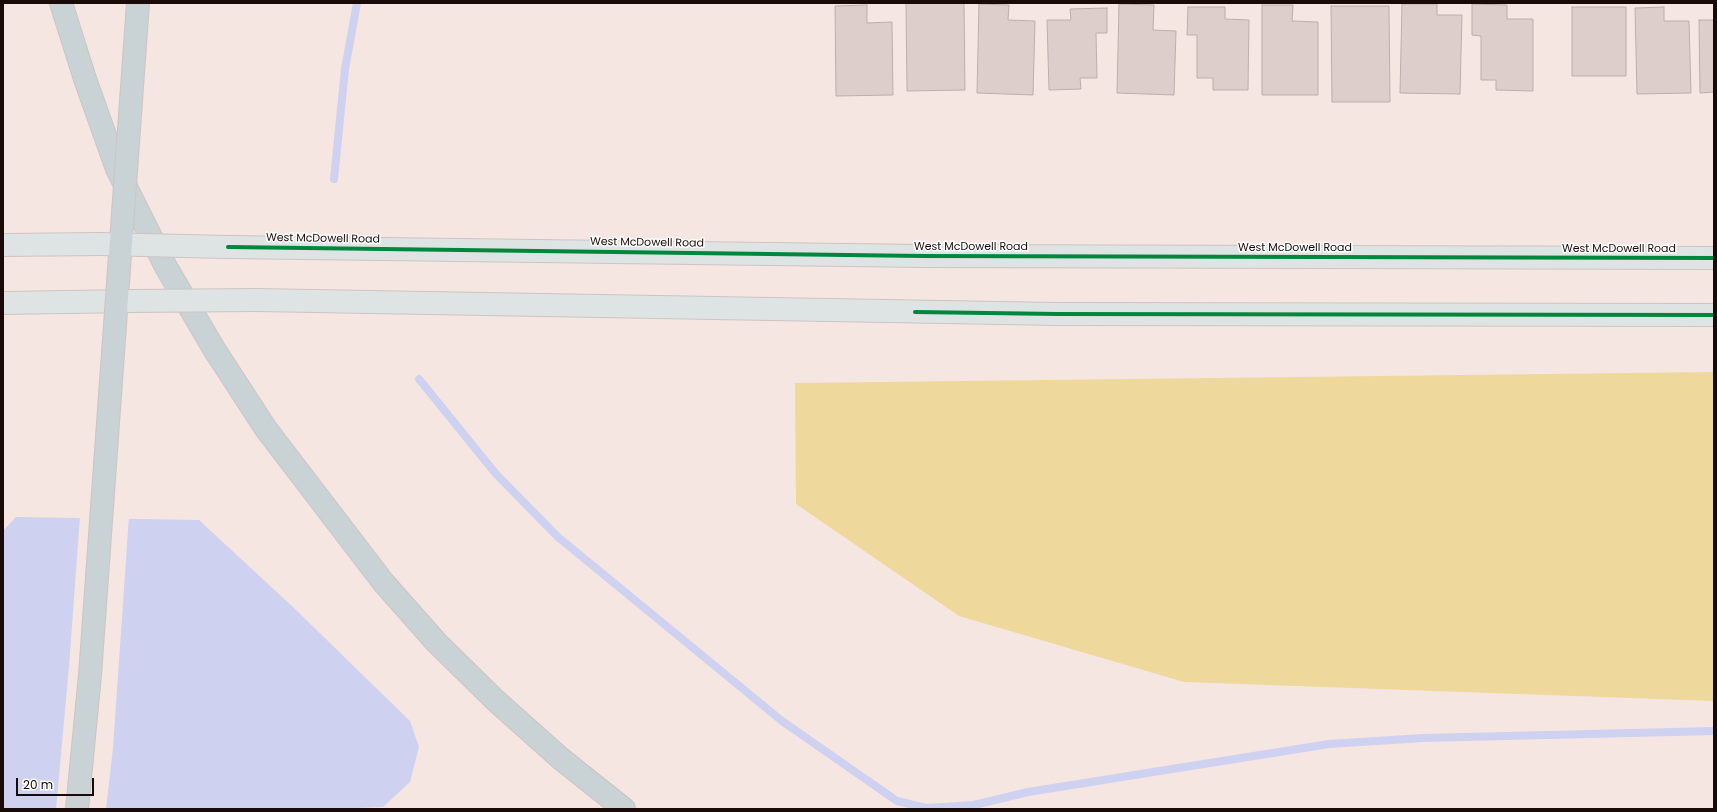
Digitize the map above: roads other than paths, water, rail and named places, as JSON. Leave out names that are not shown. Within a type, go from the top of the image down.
[{"type":"highway","points":[[61,3],[85,79],[117,169],[166,267],[214,349],[266,429],[383,582],[436,642],[495,700],[560,758],[624,809]]},
{"type":"highway","points":[[77,809],[90,675],[138,3]]},
{"type":"main road","name":"West McDowell Road","points":[[3,244],[100,244],[932,256],[1714,258]]},
{"type":"main road","points":[[3,303],[256,300],[1058,314],[1714,315]]},
{"type":"water","points":[[16,517],[199,520],[294,608],[410,721],[419,747],[410,782],[383,807],[329,809],[3,809],[3,531]]},
{"type":"waterway","points":[[334,179],[345,69],[357,3]]},
{"type":"waterway","points":[[419,379],[496,474],[558,537],[782,721],[897,801],[926,808],[974,805],[1028,792],[1329,744],[1423,738],[1714,731]]}]
